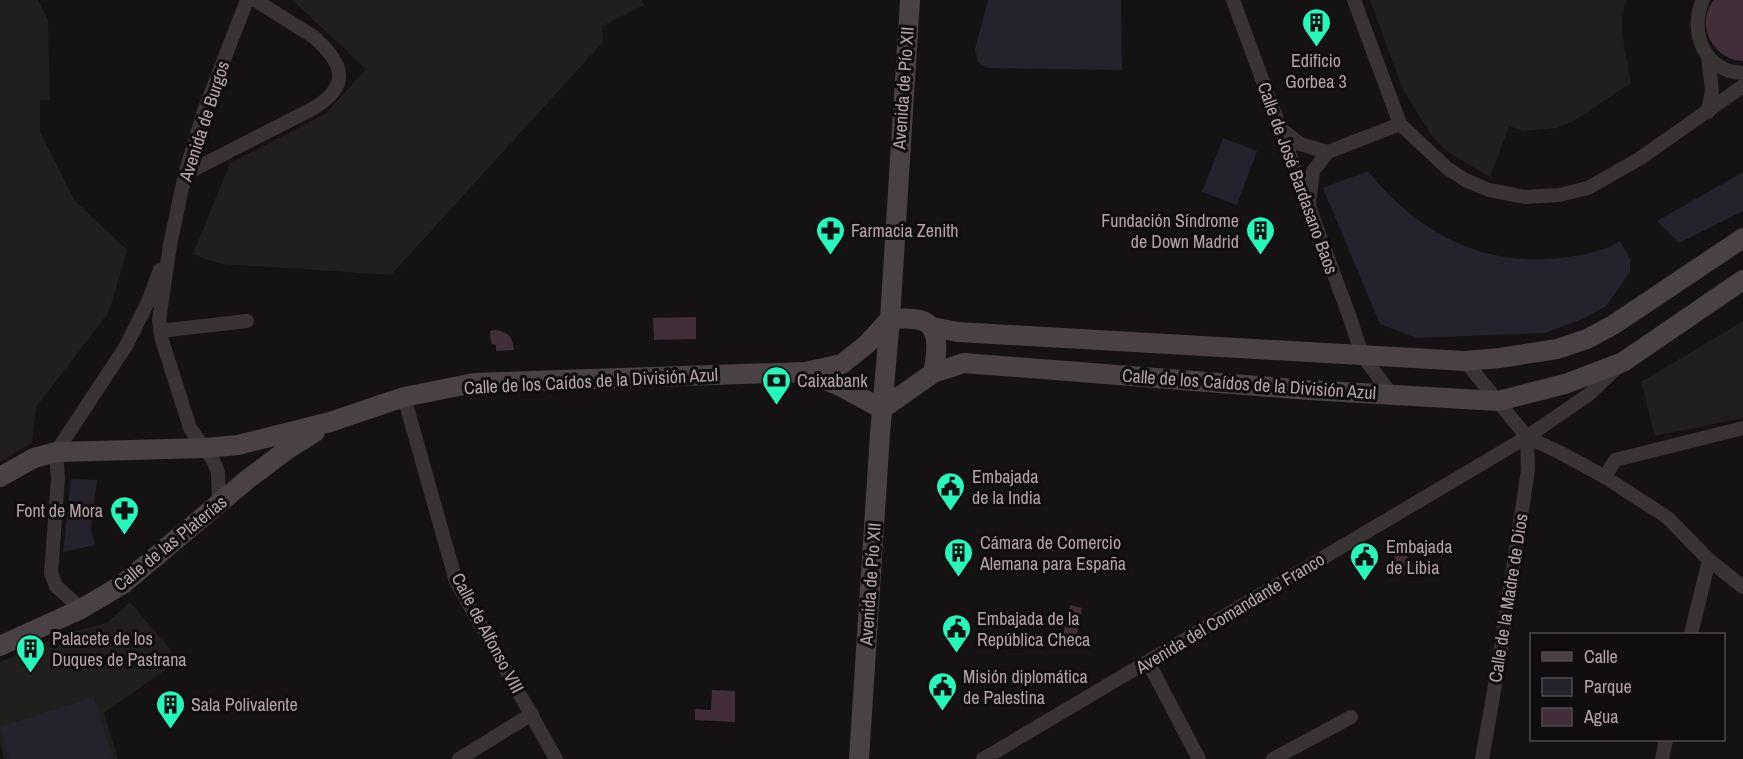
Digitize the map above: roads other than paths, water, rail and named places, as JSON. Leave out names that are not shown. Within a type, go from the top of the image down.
[{"type":"main road","name":"Avenida de Pío XII","points":[[859,759],[910,0]]},
{"type":"main road","name":"Calle de los Caídos de la División Azul","points":[[932,327],[958,332],[1362,355],[1465,360],[1500,358],[1557,349],[1587,339],[1613,325],[1743,238]]},
{"type":"main road","name":"Calle de los Caídos de la División Azul","points":[[933,373],[964,363],[1310,390],[1498,401],[1565,384],[1623,362],[1743,280]]},
{"type":"main road","points":[[890,319],[917,319],[932,327],[938,350],[933,373],[882,409],[840,387],[843,364],[867,344],[890,319]]},
{"type":"main road","name":"Calle de los Caídos de la División Azul","points":[[0,477],[34,458],[56,452],[238,445],[330,422],[404,397],[474,383],[805,372],[843,364]]},
{"type":"main road","name":"Calle de los Caídos de la División Azul","points":[[805,372],[840,387]]},
{"type":"main road","name":"Calle de las Platerías","points":[[0,646],[81,609],[123,584],[270,462],[330,422]]},
{"type":"street","name":"Avenida de Burgos","points":[[170,245],[185,174],[204,111],[247,0]]},
{"type":"street","points":[[185,174],[314,108],[328,100],[338,87],[340,75],[337,66],[333,56],[323,45],[255,0]]},
{"type":"street","name":"Calle de José Bardasano Baos","points":[[1233,0],[1362,355],[1391,394]]},
{"type":"street","points":[[1354,0],[1400,124],[1447,168],[1465,180],[1489,190],[1526,197],[1559,195],[1588,188],[1639,159],[1743,86]]},
{"type":"street","points":[[1703,0],[1698,10],[1696,27],[1700,43],[1708,56],[1721,67],[1743,73]]},
{"type":"street","points":[[1708,56],[1713,90],[1708,112]]},
{"type":"street","points":[[1309,208],[1313,171],[1328,152],[1400,124]]},
{"type":"street","points":[[1278,127],[1300,144],[1328,152]]},
{"type":"street","points":[[170,245],[160,306],[160,331],[190,429],[205,448],[218,472],[219,504]]},
{"type":"street","points":[[81,609],[56,586],[51,573],[58,479],[56,452],[126,346],[148,302],[170,245]]},
{"type":"street","points":[[160,331],[247,321]]},
{"type":"street","points":[[1465,360],[1527,437],[1605,477],[1668,518],[1709,560],[1742,584]]},
{"type":"street","name":"Avenida del Comandante Franco","points":[[983,759],[1527,437],[1587,395],[1623,362]]},
{"type":"street","name":"Calle de Alfonso VIII","points":[[404,397],[456,581],[556,759]]},
{"type":"street","points":[[1605,477],[1615,460],[1743,428]]},
{"type":"street","name":"Calle de la Madre de Dios","points":[[1482,759],[1528,470],[1527,437]]},
{"type":"street","points":[[1691,633],[1709,560]]},
{"type":"street","points":[[1148,662],[1199,759]]},
{"type":"street","points":[[459,759],[532,714]]},
{"type":"street","points":[[1273,759],[1351,717]]},
{"type":"street","points":[[1662,759],[1666,741]]},
{"type":"water","points":[[1714,0],[1743,0],[1743,61],[1723,54],[1715,48],[1710,39],[1706,30],[1706,20],[1708,9]]},
{"type":"water","points":[[696,317],[696,339],[654,340],[653,318]]},
{"type":"water","points":[[496,330],[510,336],[514,350],[496,351],[496,345],[491,343],[490,331]]},
{"type":"water","points":[[1402,550],[1413,564],[1415,574],[1397,576],[1394,554]]},
{"type":"water","points":[[1070,605],[1082,608],[1077,635],[1067,645],[1059,638],[1064,631]]},
{"type":"water","points":[[712,690],[735,691],[735,722],[695,720],[695,709],[711,710]]},
{"type":"place","name":"Edificio Gorbea 3","points":[[1316,48]]},
{"type":"place","name":"Farmacia Zenith","points":[[830,256]]},
{"type":"place","name":"Fundación Síndrome de Down Madrid","points":[[1260,256]]},
{"type":"place","name":"Caixabank","points":[[776,406]]},
{"type":"place","name":"Embajada de la India","points":[[951,512]]},
{"type":"place","name":"Font de Mora","points":[[124,536]]},
{"type":"place","name":"Cámara de Comercio Alemana para España","points":[[959,578]]},
{"type":"place","name":"Embajada de Libia","points":[[1365,582]]},
{"type":"place","name":"Embajada de la República Checa","points":[[956,654]]},
{"type":"place","name":"Palacete de los Duques de Pastrana","points":[[31,674]]},
{"type":"place","name":"Misión diplomática de Palestina","points":[[942,712]]},
{"type":"place","name":"Sala Polivalente","points":[[170,730]]}]
